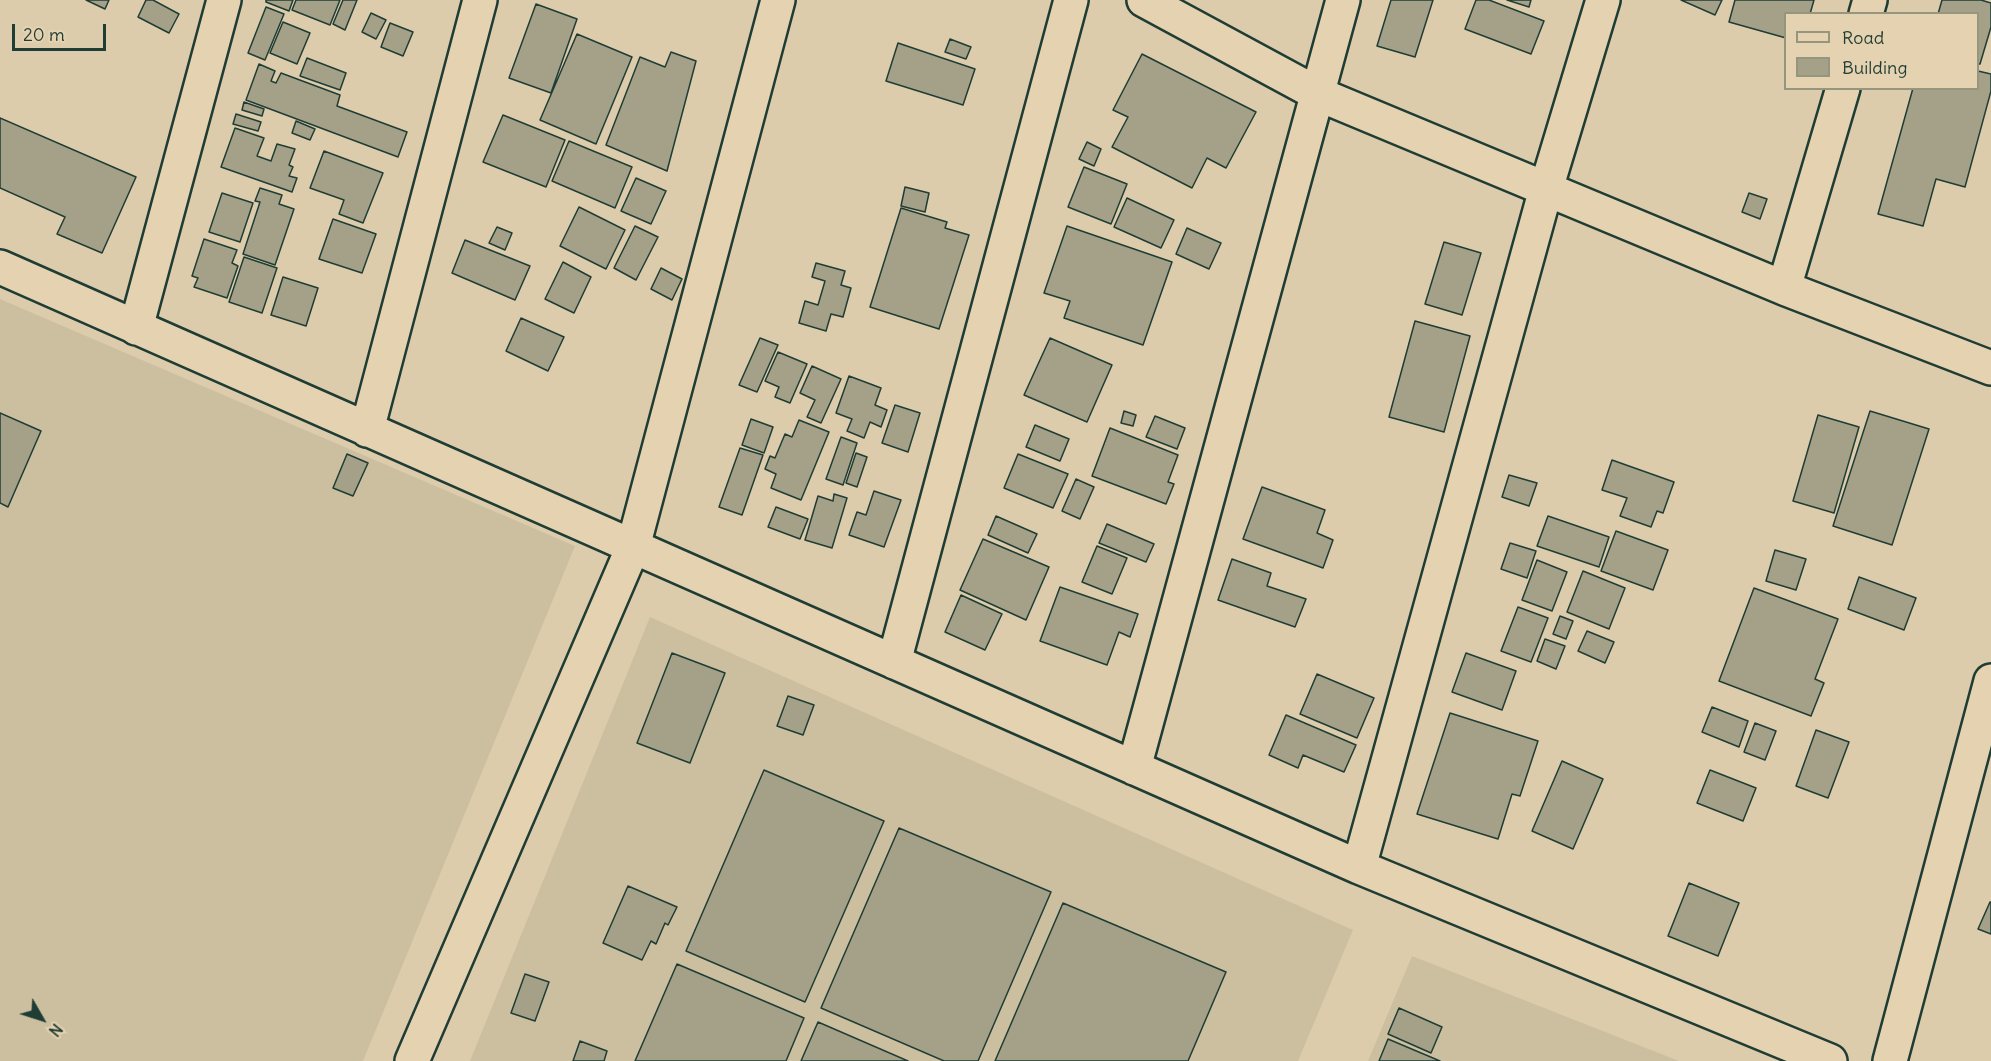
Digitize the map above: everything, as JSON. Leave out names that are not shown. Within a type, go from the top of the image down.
[{"type":"street","points":[[136,328],[224,0]]},
{"type":"street","points":[[367,430],[480,0]]},
{"type":"street","points":[[412,1061],[633,547],[778,0]]},
{"type":"street","points":[[894,662],[1071,0]]},
{"type":"street","points":[[1144,0],[1318,94],[1784,288],[1991,368]]},
{"type":"street","points":[[1134,768],[1343,0]]},
{"type":"street","points":[[1359,867],[1546,189],[1603,0]]},
{"type":"street","points":[[1784,288],[1842,90]]},
{"type":"street","points":[[0,267],[1359,867],[1830,1061]]},
{"type":"street","points":[[1890,1061],[1991,681]]},
{"type":"shaded area","points":[[0,299],[575,546],[363,1061],[0,1061]]},
{"type":"shaded area","points":[[650,617],[1353,930],[1298,1061],[470,1061]]},
{"type":"shaded area","points":[[1412,956],[1679,1061],[1368,1061]]},
{"type":"building","points":[[86,0],[109,0],[105,9]]},
{"type":"building","points":[[146,0],[153,0],[179,14],[169,33],[138,17]]},
{"type":"building","points":[[266,0],[293,0],[289,11],[266,2]]},
{"type":"building","points":[[296,0],[340,0],[330,25],[292,10]]},
{"type":"building","points":[[343,0],[357,0],[345,30],[333,24]]},
{"type":"building","points":[[1391,0],[1433,0],[1415,57],[1377,46]]},
{"type":"building","points":[[1476,0],[1489,0],[1544,21],[1531,54],[1465,29]]},
{"type":"building","points":[[1507,0],[1531,0],[1529,7]]},
{"type":"building","points":[[1681,0],[1722,0],[1715,15]]},
{"type":"building","points":[[1735,0],[1814,0],[1811,12],[1784,12],[1784,37],[1729,22]]},
{"type":"building","points":[[1942,0],[1981,0],[1991,3],[1991,27],[1980,64],[1979,12],[1939,12]]},
{"type":"building","points":[[536,4],[577,19],[551,93],[509,78]]},
{"type":"building","points":[[266,7],[284,14],[265,60],[248,53]]},
{"type":"building","points":[[371,13],[386,20],[376,39],[362,32]]},
{"type":"building","points":[[283,22],[310,33],[297,64],[270,53]]},
{"type":"building","points":[[390,23],[413,32],[403,56],[381,47]]},
{"type":"building","points":[[577,34],[632,57],[596,144],[540,120]]},
{"type":"building","points":[[950,39],[971,47],[966,59],[945,52]]},
{"type":"building","points":[[898,43],[975,69],[963,105],[886,81]]},
{"type":"building","points":[[671,52],[696,61],[667,171],[606,145],[640,57],[665,67]]},
{"type":"building","points":[[1142,54],[1256,112],[1226,168],[1207,158],[1192,188],[1112,147],[1128,117],[1113,110]]},
{"type":"building","points":[[307,58],[346,73],[340,90],[300,76]]},
{"type":"building","points":[[259,64],[275,71],[271,81],[276,83],[281,73],[340,95],[337,106],[407,132],[398,157],[246,100]]},
{"type":"building","points":[[1979,71],[1991,74],[1991,91],[1965,187],[1936,179],[1923,226],[1878,214],[1912,90],[1979,90]]},
{"type":"building","points":[[244,102],[264,109],[262,116],[242,110]]},
{"type":"building","points":[[236,114],[261,122],[258,131],[233,124]]},
{"type":"building","points":[[503,115],[565,140],[546,187],[483,162]]},
{"type":"building","points":[[0,118],[136,177],[102,253],[57,234],[65,217],[0,188]]},
{"type":"building","points":[[296,121],[315,129],[310,140],[292,133]]},
{"type":"building","points":[[235,128],[264,138],[257,156],[271,161],[277,144],[295,149],[289,165],[293,167],[289,176],[297,178],[292,192],[221,167]]},
{"type":"building","points":[[569,141],[632,167],[615,208],[552,181]]},
{"type":"building","points":[[1087,142],[1101,149],[1094,166],[1079,159]]},
{"type":"building","points":[[324,151],[383,173],[363,223],[339,214],[344,200],[310,188]]},
{"type":"building","points":[[1084,167],[1127,184],[1111,224],[1068,207]]},
{"type":"building","points":[[636,178],[666,191],[651,224],[621,211]]},
{"type":"building","points":[[905,187],[929,193],[925,212],[901,206]]},
{"type":"building","points":[[260,188],[282,195],[279,204],[294,209],[275,265],[243,254],[260,202],[255,201]]},
{"type":"building","points":[[222,193],[253,203],[240,242],[209,232]]},
{"type":"building","points":[[1749,193],[1767,199],[1760,219],[1742,212]]},
{"type":"building","points":[[1127,198],[1174,220],[1161,248],[1114,227]]},
{"type":"building","points":[[579,207],[625,230],[606,269],[560,246]]},
{"type":"building","points":[[901,208],[947,222],[945,228],[969,235],[939,329],[870,307]]},
{"type":"building","points":[[333,219],[376,234],[362,273],[319,259]]},
{"type":"building","points":[[635,226],[658,237],[636,280],[614,268]]},
{"type":"building","points":[[1067,226],[1172,262],[1143,345],[1064,318],[1070,301],[1044,293]]},
{"type":"building","points":[[497,227],[512,233],[505,250],[489,243]]},
{"type":"building","points":[[1187,228],[1221,243],[1209,269],[1176,254]]},
{"type":"building","points":[[204,239],[237,250],[232,263],[238,266],[227,298],[194,287],[198,278],[192,276]]},
{"type":"building","points":[[465,240],[530,266],[515,300],[452,273]]},
{"type":"building","points":[[1444,242],[1481,253],[1462,315],[1425,304]]},
{"type":"building","points":[[244,257],[277,268],[262,313],[229,302]]},
{"type":"building","points":[[563,262],[591,277],[574,313],[545,299]]},
{"type":"building","points":[[816,263],[845,271],[841,285],[851,288],[843,317],[831,314],[826,331],[799,323],[805,301],[818,305],[825,281],[812,277]]},
{"type":"building","points":[[661,268],[682,279],[672,300],[651,289]]},
{"type":"building","points":[[283,277],[318,288],[306,326],[271,315]]},
{"type":"building","points":[[521,318],[564,337],[548,371],[506,351]]},
{"type":"building","points":[[1415,321],[1470,336],[1444,432],[1389,417]]},
{"type":"building","points":[[760,338],[778,345],[757,392],[739,385]]},
{"type":"building","points":[[1050,338],[1112,365],[1087,422],[1024,395]]},
{"type":"building","points":[[778,352],[807,364],[790,403],[775,397],[779,387],[765,381]]},
{"type":"building","points":[[812,366],[841,379],[821,423],[807,417],[815,400],[800,393]]},
{"type":"building","points":[[849,376],[881,388],[875,405],[887,410],[881,427],[870,422],[864,438],[847,431],[852,419],[836,413]]},
{"type":"building","points":[[895,405],[920,413],[908,452],[882,443]]},
{"type":"building","points":[[1124,411],[1136,415],[1133,426],[1121,423]]},
{"type":"building","points":[[1870,411],[1929,429],[1892,545],[1833,526]]},
{"type":"building","points":[[0,413],[41,431],[8,507],[0,503]]},
{"type":"building","points":[[1818,415],[1859,427],[1834,513],[1793,501]]},
{"type":"building","points":[[1155,416],[1185,428],[1177,449],[1146,437]]},
{"type":"building","points":[[751,419],[773,427],[764,453],[742,445]]},
{"type":"building","points":[[799,420],[829,432],[801,500],[771,488],[776,474],[765,469],[770,456],[775,458],[785,434],[792,437]]},
{"type":"building","points":[[1035,425],[1069,439],[1060,461],[1026,447]]},
{"type":"building","points":[[1110,428],[1178,455],[1168,482],[1174,484],[1166,504],[1092,476]]},
{"type":"building","points":[[841,437],[857,443],[843,485],[826,479]]},
{"type":"building","points":[[740,448],[763,455],[742,515],[719,507]]},
{"type":"building","points":[[856,453],[867,457],[857,487],[846,483]]},
{"type":"building","points":[[347,454],[368,463],[353,496],[333,488]]},
{"type":"building","points":[[1018,454],[1068,474],[1053,508],[1004,488]]},
{"type":"building","points":[[1612,460],[1674,482],[1663,513],[1657,511],[1651,527],[1620,516],[1627,498],[1602,490]]},
{"type":"building","points":[[1509,475],[1537,483],[1529,506],[1502,497]]},
{"type":"building","points":[[1076,479],[1094,487],[1080,519],[1062,511]]},
{"type":"building","points":[[1262,487],[1325,510],[1317,533],[1333,540],[1323,568],[1243,539]]},
{"type":"building","points":[[874,491],[901,500],[884,547],[849,535],[857,512],[866,515]]},
{"type":"building","points":[[834,494],[847,498],[832,548],[805,540],[818,496],[833,501]]},
{"type":"building","points":[[776,507],[808,519],[800,539],[768,527]]},
{"type":"building","points":[[996,516],[1037,534],[1028,553],[988,535]]},
{"type":"building","points":[[1548,516],[1609,537],[1599,567],[1537,546]]},
{"type":"building","points":[[1107,524],[1154,544],[1146,562],[1099,543]]},
{"type":"building","points":[[1616,531],[1668,550],[1653,590],[1601,571]]},
{"type":"building","points":[[983,539],[1049,567],[1026,620],[960,590]]},
{"type":"building","points":[[1510,543],[1536,551],[1527,578],[1501,569]]},
{"type":"building","points":[[1097,546],[1127,558],[1112,594],[1082,582]]},
{"type":"building","points":[[1775,550],[1806,559],[1796,590],[1766,581]]},
{"type":"building","points":[[1232,559],[1271,573],[1267,586],[1306,599],[1295,627],[1218,600]]},
{"type":"building","points":[[1537,560],[1567,572],[1552,611],[1522,600]]},
{"type":"building","points":[[1583,571],[1625,588],[1609,629],[1567,612]]},
{"type":"building","points":[[1859,577],[1916,598],[1904,630],[1848,609]]},
{"type":"building","points":[[1060,587],[1138,614],[1130,637],[1119,632],[1107,665],[1040,641]]},
{"type":"building","points":[[1754,588],[1838,619],[1815,679],[1824,683],[1811,716],[1719,681]]},
{"type":"building","points":[[961,595],[1002,614],[985,650],[945,632]]},
{"type":"building","points":[[1518,607],[1548,618],[1531,662],[1501,651]]},
{"type":"building","points":[[1560,616],[1573,621],[1566,639],[1553,634]]},
{"type":"building","points":[[1587,631],[1614,642],[1605,663],[1578,651]]},
{"type":"building","points":[[1545,639],[1565,646],[1556,669],[1537,661]]},
{"type":"building","points":[[672,653],[725,673],[690,763],[637,743]]},
{"type":"building","points":[[1466,653],[1516,671],[1502,710],[1452,692]]},
{"type":"building","points":[[1317,674],[1374,698],[1357,738],[1300,714]]},
{"type":"building","points":[[788,696],[814,705],[803,735],[777,726]]},
{"type":"building","points":[[1712,707],[1748,721],[1739,747],[1702,732]]},
{"type":"building","points":[[1450,713],[1538,741],[1520,796],[1512,794],[1498,839],[1417,814]]},
{"type":"building","points":[[1286,715],[1356,745],[1344,772],[1303,755],[1298,768],[1269,755]]},
{"type":"building","points":[[1755,723],[1776,731],[1765,760],[1744,752]]},
{"type":"building","points":[[1816,730],[1849,742],[1828,798],[1796,786]]},
{"type":"building","points":[[1562,761],[1603,779],[1573,849],[1532,831]]},
{"type":"building","points":[[764,770],[884,821],[805,1002],[686,951]]},
{"type":"building","points":[[1710,770],[1756,788],[1743,821],[1697,803]]},
{"type":"building","points":[[899,828],[1051,892],[978,1061],[944,1061],[821,1008]]},
{"type":"building","points":[[1689,883],[1739,903],[1718,956],[1668,936]]},
{"type":"building","points":[[628,886],[677,907],[668,925],[665,923],[656,944],[651,941],[642,960],[603,943]]},
{"type":"building","points":[[1991,902],[1991,934],[1978,929]]},
{"type":"building","points":[[1063,903],[1226,972],[1188,1061],[995,1061]]},
{"type":"building","points":[[677,964],[804,1018],[786,1061],[635,1061]]},
{"type":"building","points":[[525,974],[549,982],[535,1021],[511,1013]]},
{"type":"building","points":[[1399,1008],[1442,1027],[1431,1053],[1388,1034]]},
{"type":"building","points":[[818,1022],[908,1061],[801,1061]]},
{"type":"building","points":[[1388,1039],[1440,1061],[1379,1061]]},
{"type":"building","points":[[580,1041],[607,1051],[604,1061],[573,1061]]}]
